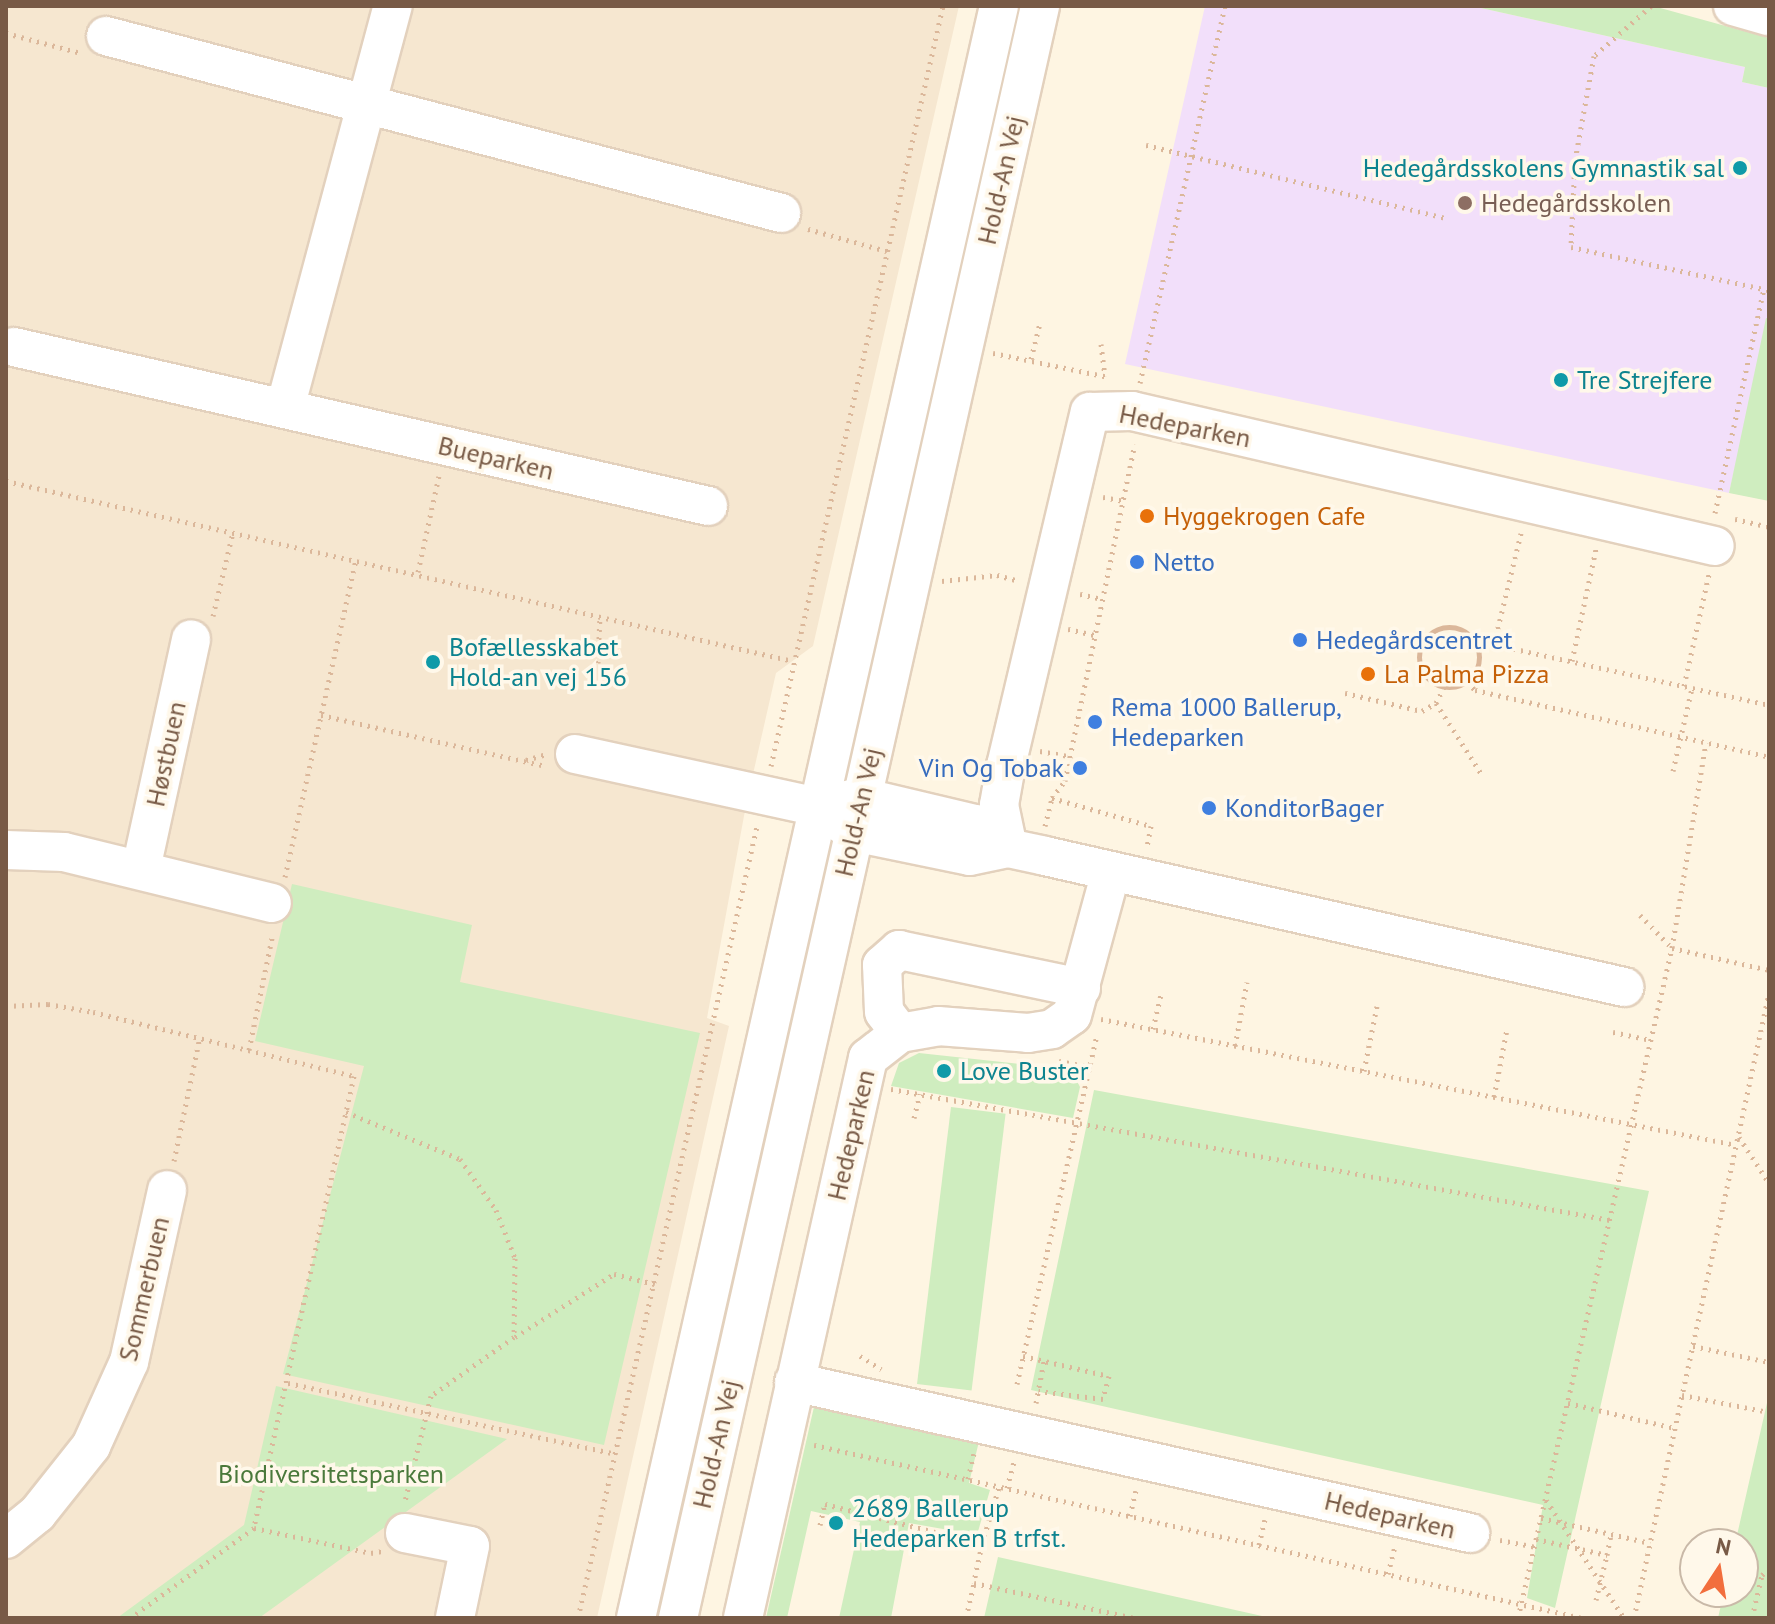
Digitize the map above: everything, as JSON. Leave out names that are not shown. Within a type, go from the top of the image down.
[{"type":"street","points":[[285,408],[393,6]]},
{"type":"street","name":"Hold-An Vej","points":[[636,1618],[999,6]]},
{"type":"street","name":"Hold-An Vej","points":[[678,1618],[1040,6]]},
{"type":"street","points":[[1733,6],[1769,16]]},
{"type":"street","points":[[106,36],[781,213]]},
{"type":"street","name":"Bueparken","points":[[14,347],[708,506]]},
{"type":"street","name":"Hedeparken","points":[[1008,848],[999,805],[1006,766],[1090,412],[1132,411],[1602,520],[1715,530]]},
{"type":"street","name":"Høstbuen","points":[[141,869],[191,639]]},
{"type":"street","name":"Hold-An Vej","points":[[575,754],[819,807]]},
{"type":"street","points":[[819,807],[857,814],[970,856],[1008,848],[1624,987]]},
{"type":"street","points":[[6,850],[64,852],[277,904]]},
{"type":"street","name":"Hedeparken","points":[[743,1618],[868,1058],[900,1033],[938,1026],[996,1032],[1052,1029],[1095,1004],[1111,871]]},
{"type":"street","points":[[900,1033],[884,1012],[882,965],[899,950],[1095,1004]]},
{"type":"street","name":"Sommerbuen","points":[[6,1539],[37,1514],[91,1446],[123,1376],[167,1190]]},
{"type":"street","name":"Hedeparken","points":[[794,1382],[1470,1533]]},
{"type":"street","points":[[405,1533],[470,1546],[455,1618]]},
{"type":"path","points":[[1047,817],[1052,798],[1065,781],[1135,446],[1132,411],[1225,6]]},
{"type":"path","points":[[1651,6],[1594,56],[1575,161],[1571,247],[1766,290],[1684,686]]},
{"type":"path","points":[[6,33],[98,57],[106,36]]},
{"type":"path","points":[[1146,145],[1446,218]]},
{"type":"path","points":[[781,213],[788,223],[888,251]]},
{"type":"path","points":[[1031,359],[1040,322]]},
{"type":"path","points":[[1101,344],[1105,376]]},
{"type":"path","points":[[418,572],[445,447]]},
{"type":"path","points":[[6,481],[418,572],[793,661]]},
{"type":"path","points":[[1572,661],[1602,520]]},
{"type":"path","points":[[191,639],[209,638],[233,532]]},
{"type":"path","points":[[1494,644],[1519,540]]},
{"type":"path","points":[[249,1050],[277,904],[356,560]]},
{"type":"path","points":[[931,582],[976,576]]},
{"type":"path","points":[[598,663],[600,616]]},
{"type":"path","points":[[1474,640],[1479,662],[1467,682],[1444,687],[1425,674],[1420,663],[1424,640],[1432,632],[1455,627],[1474,640],[1769,705]]},
{"type":"path","points":[[1070,630],[1095,635]]},
{"type":"path","points":[[1467,682],[1475,690],[1769,757]]},
{"type":"path","points":[[1345,693],[1422,711],[1436,703],[1444,687]]},
{"type":"path","points":[[1673,771],[1692,688]]},
{"type":"path","points":[[1436,703],[1482,775]]},
{"type":"path","points":[[321,715],[338,719]]},
{"type":"path","points":[[1518,1618],[1672,948],[1706,743]]},
{"type":"path","points":[[1041,751],[1068,756]]},
{"type":"path","points":[[1052,798],[1151,826],[1146,853]]},
{"type":"path","points":[[1640,915],[1672,948],[1769,970]]},
{"type":"path","points":[[1235,1046],[1247,982]]},
{"type":"path","points":[[1634,1618],[1769,993]]},
{"type":"path","points":[[1153,1029],[1161,994]]},
{"type":"path","points":[[6,1006],[48,1004],[200,1037],[354,1076],[254,1528],[130,1618]]},
{"type":"path","points":[[1017,1384],[1091,1067],[1095,1004],[1153,1029],[1736,1145]]},
{"type":"path","points":[[1364,1072],[1377,1006]]},
{"type":"path","points":[[1494,1097],[1507,1029]]},
{"type":"path","points":[[1613,1032],[1651,1040]]},
{"type":"path","points":[[167,1190],[200,1037]]},
{"type":"path","points":[[1055,1060],[1091,1067]]},
{"type":"path","points":[[862,1084],[1080,1120],[1610,1220]]},
{"type":"path","points":[[914,1118],[920,1094]]},
{"type":"path","points":[[346,1112],[460,1159],[496,1210],[515,1258],[514,1337]]},
{"type":"path","points":[[1738,1136],[1769,1182]]},
{"type":"path","points":[[254,1528],[371,1553],[387,1550],[405,1533],[402,1514],[431,1396],[514,1337],[614,1274],[655,1284]]},
{"type":"path","points":[[1693,1346],[1769,1362]]},
{"type":"path","points":[[860,1356],[881,1366],[880,1371]]},
{"type":"path","points":[[1023,1356],[1109,1376],[1103,1399],[1039,1389],[1044,1361]]},
{"type":"path","points":[[288,1383],[616,1454]]},
{"type":"path","points":[[1682,1395],[1769,1412]]},
{"type":"path","points":[[1568,1403],[1675,1428]]},
{"type":"path","points":[[782,1438],[1582,1618]]},
{"type":"path","points":[[966,1618],[982,1544],[999,1487]]},
{"type":"path","points":[[1130,1516],[1135,1495]]},
{"type":"path","points":[[1546,1500],[1624,1618]]},
{"type":"path","points":[[820,1525],[825,1504],[982,1544]]},
{"type":"path","points":[[1541,1518],[1650,1543]]},
{"type":"path","points":[[1259,1545],[1264,1523]]},
{"type":"path","points":[[1596,1600],[1611,1534]]},
{"type":"path","points":[[1536,1539],[1607,1555]]},
{"type":"path","points":[[1388,1574],[1393,1553]]},
{"type":"path","points":[[1752,1618],[1762,1575],[1769,1569]]},
{"type":"path","points":[[974,1583],[1134,1618]]},
{"type":"shaded area","points":[[6,6],[959,6],[813,646],[776,673],[746,805],[707,1018],[729,1026],[597,1618],[6,1618]]},
{"type":"shaded area","name":"Hedegårdsskolen","points":[[1205,6],[1472,6],[1745,67],[1742,82],[1769,88],[1769,319],[1729,493],[1125,364]]},
{"type":"green space","points":[[1472,6],[1653,6],[1769,38],[1769,88],[1742,82],[1745,67]]},
{"type":"green space","points":[[1766,318],[1769,319],[1769,501],[1729,493]]},
{"type":"green space","points":[[292,884],[472,925],[460,982],[700,1033],[604,1445],[283,1374],[364,1066],[255,1041]]},
{"type":"green space","points":[[919,1053],[1058,1068],[1074,1075],[1080,1087],[1073,1118],[891,1086],[899,1063]]},
{"type":"green space","points":[[1094,1090],[1649,1191],[1555,1608],[1527,1598],[1543,1505],[1031,1390]]},
{"type":"green space","points":[[951,1107],[1006,1114],[972,1391],[917,1384]]},
{"type":"green space","name":"Biodiversitetsparken","points":[[276,1386],[507,1439],[259,1618],[117,1618],[244,1525]]},
{"type":"green space","points":[[1769,1394],[1769,1618],[1718,1618],[1720,1608],[1759,1608],[1759,1528],[1739,1528]]},
{"type":"green space","points":[[816,1398],[981,1433],[969,1483],[990,1490],[977,1535],[909,1523],[891,1618],[839,1618],[860,1522],[811,1511],[787,1618],[766,1618]]},
{"type":"green space","points":[[998,1557],[1271,1618],[984,1618]]},
{"type":"place","name":"Hedegårdsskolens Gymnastik sal","points":[[1740,168]]},
{"type":"place","name":"Hedegårdsskolen","points":[[1465,203]]},
{"type":"place","name":"Tre Strejfere","points":[[1561,380]]},
{"type":"place","name":"Hyggekrogen Cafe","points":[[1147,516]]},
{"type":"place","name":"Netto","points":[[1137,562]]},
{"type":"place","name":"Hedegårdscentret","points":[[1300,640]]},
{"type":"place","name":"Bofællesskabet Hold-an vej 156","points":[[433,662]]},
{"type":"place","name":"La Palma Pizza","points":[[1368,674]]},
{"type":"place","name":"Rema 1000 Ballerup, Hedeparken","points":[[1095,722]]},
{"type":"place","name":"Vin Og Tobak","points":[[1080,768]]},
{"type":"place","name":"KonditorBager","points":[[1209,808]]},
{"type":"place","name":"Love Buster","points":[[944,1071]]},
{"type":"place","name":"2689 Ballerup Hedeparken B trfst.","points":[[836,1523]]}]
